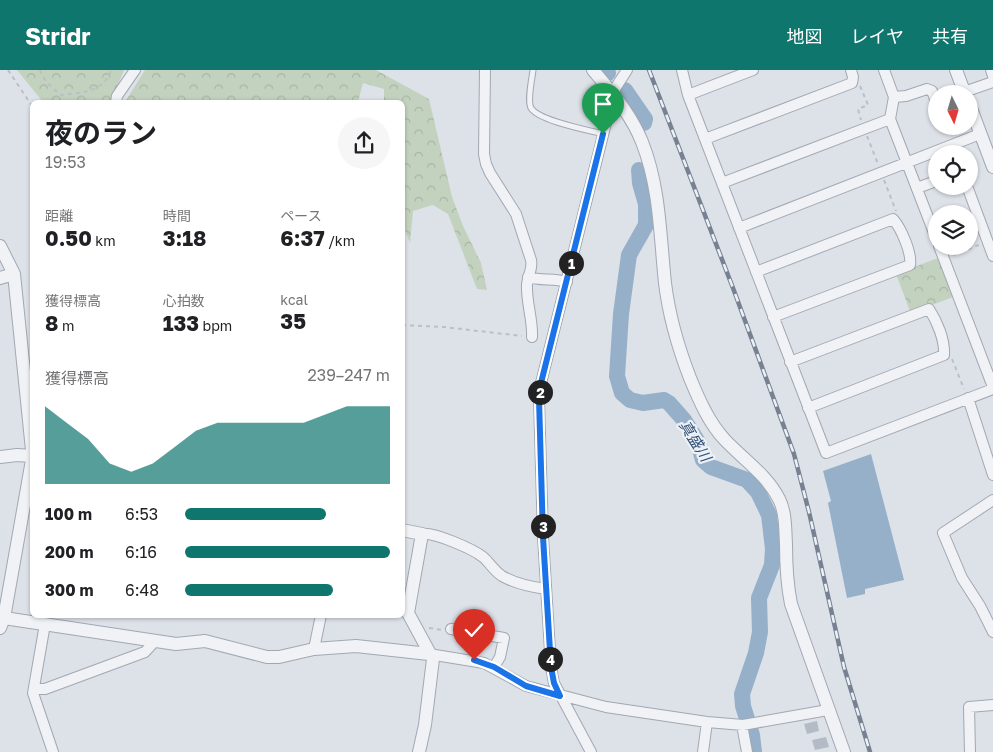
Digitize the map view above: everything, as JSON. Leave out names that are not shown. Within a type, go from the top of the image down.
[{"type":"street","points":[[116,100],[117,96],[135,70]]},
{"type":"street","points":[[485,70],[484,154],[490,173],[516,214],[531,260],[532,266],[528,277],[528,294],[532,338]]},
{"type":"street","points":[[594,70],[629,114],[648,160],[654,180],[658,206],[668,309],[673,330],[690,379],[705,412],[714,426],[767,483],[782,506],[790,596],[844,752]]},
{"type":"street","points":[[682,70],[688,95],[826,453],[993,388],[988,362],[943,255]]},
{"type":"street","points":[[688,95],[753,70]]},
{"type":"street","points":[[705,139],[852,83],[851,70]]},
{"type":"street","points":[[884,70],[894,97],[890,118],[928,217]]},
{"type":"street","points":[[956,70],[962,85]]},
{"type":"street","points":[[991,70],[993,76]]},
{"type":"street","points":[[591,752],[560,696],[554,683],[551,667],[546,589],[539,399],[541,383],[613,95],[624,71]]},
{"type":"street","points":[[978,90],[993,82]]},
{"type":"street","points":[[894,97],[906,96],[928,89]]},
{"type":"street","points":[[722,183],[890,118]]},
{"type":"street","points":[[978,129],[993,167]]},
{"type":"street","points":[[739,228],[980,134]]},
{"type":"street","points":[[917,188],[928,184]]},
{"type":"street","points":[[970,195],[993,256]]},
{"type":"street","points":[[756,272],[893,219],[898,224],[911,258],[910,265],[773,317]]},
{"type":"street","points":[[0,246],[14,274],[30,430]]},
{"type":"street","points":[[0,278],[14,274]]},
{"type":"street","points":[[528,277],[539,280],[559,279],[567,282]]},
{"type":"street","points":[[790,362],[928,309],[934,317],[945,347],[944,355],[808,408]]},
{"type":"street","points":[[968,398],[993,475]]},
{"type":"street","points":[[0,457],[30,456]]},
{"type":"street","points":[[30,470],[2,615],[45,624],[176,644],[206,641],[267,658],[314,649],[356,646],[474,660],[494,667],[526,686],[560,696],[606,707],[707,722],[742,725],[754,724],[828,710]]},
{"type":"street","points":[[993,500],[943,533],[962,578],[980,606],[993,632]]},
{"type":"street","points":[[405,531],[432,534],[476,552],[499,574],[518,584],[546,589]]},
{"type":"street","points":[[419,752],[425,725],[433,659],[408,613],[422,534]]},
{"type":"street","points":[[314,649],[320,618]]},
{"type":"street","points":[[45,624],[33,693],[54,751]]},
{"type":"street","points":[[451,629],[504,638],[500,657],[494,667]]},
{"type":"street","points":[[34,689],[45,689],[145,652],[155,641]]},
{"type":"street","points":[[970,752],[970,707],[993,705]]},
{"type":"street","points":[[703,752],[707,722]]},
{"type":"street","points":[[742,725],[747,752]]},
{"type":"lane","points":[[533,70],[530,107],[533,110],[549,120],[603,134]]},
{"type":"path","points":[[8,70],[30,103]]},
{"type":"path","points":[[40,70],[49,85],[61,95],[97,89],[108,79],[111,70]]},
{"type":"path","points":[[859,84],[868,106],[858,110],[863,125]]},
{"type":"path","points":[[865,131],[898,213]]},
{"type":"path","points":[[944,258],[985,243]]},
{"type":"path","points":[[405,325],[444,327],[532,338]]},
{"type":"path","points":[[952,358],[968,398]]},
{"type":"path","points":[[422,627],[448,631],[451,629]]},
{"type":"green space","points":[[17,70],[124,70],[112,100],[41,100]]},
{"type":"green space","points":[[145,70],[376,70],[429,99],[452,197],[463,226],[481,263],[487,290],[477,289],[448,214],[433,205],[413,211],[410,243],[405,230],[405,100],[384,100],[384,89],[363,83],[359,100],[126,100]]},
{"type":"green space","points":[[938,258],[953,297],[910,311],[896,274]]},
{"type":"water","points":[[871,454],[904,580],[865,589],[865,594],[847,598],[828,503],[831,501],[823,471]]},
{"type":"building","points":[[817,721],[819,731],[807,734],[804,724]]},
{"type":"building","points":[[826,737],[829,747],[815,750],[812,740]]},
{"type":"waterway","name":"真盛川","points":[[625,90],[645,119],[644,123]]},
{"type":"waterway","name":"真盛川","points":[[639,170],[640,183],[646,204],[646,225],[629,255],[621,314],[617,376],[622,393],[630,400],[643,403],[664,400],[669,403],[684,420],[698,442],[703,460],[711,467],[747,480],[758,492],[769,515],[773,549],[772,565],[759,598],[760,632],[756,653],[742,694],[754,752]]},
{"type":"railway","points":[[649,70],[733,288],[794,454],[844,667],[870,752]]},
{"type":"route","points":[[474,660],[494,667],[526,686],[560,696],[554,683],[551,667],[543,537],[539,399],[541,383],[603,134]]}]
